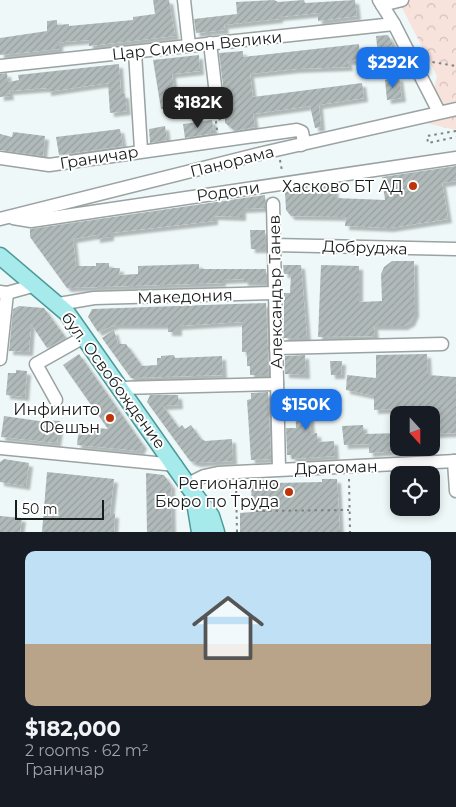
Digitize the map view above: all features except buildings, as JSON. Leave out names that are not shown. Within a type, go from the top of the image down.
[{"type":"main road","name":"бул. Освобождение","points":[[0,256],[59,304],[176,465],[211,516],[216,532]]},
{"type":"main road","name":"бул. Освобождение","points":[[191,489],[200,532]]},
{"type":"street","points":[[184,0],[189,45]]},
{"type":"street","points":[[402,0],[380,2],[394,24],[439,112]]},
{"type":"street","name":"Цар Симеон Велики","points":[[0,66],[394,24]]},
{"type":"street","points":[[210,43],[217,103]]},
{"type":"street","points":[[135,52],[141,150]]},
{"type":"street","name":"Панорама","points":[[4,218],[456,109]]},
{"type":"street","name":"Граничар","points":[[0,158],[50,165],[141,150],[297,130],[302,132],[304,142],[301,145]]},
{"type":"street","name":"Родопи","points":[[4,218],[31,221],[456,158]]},
{"type":"street","name":"Александър Танев","points":[[273,204],[279,469]]},
{"type":"street","name":"Добруджа","points":[[274,244],[456,250]]},
{"type":"street","points":[[0,359],[3,292],[36,285]]},
{"type":"street","name":"Македония","points":[[59,304],[94,298],[275,293]]},
{"type":"street","points":[[56,400],[36,364],[84,337]]},
{"type":"street","points":[[276,348],[442,344]]},
{"type":"street","points":[[120,388],[277,384]]},
{"type":"street","points":[[0,448],[176,465]]},
{"type":"street","points":[[455,461],[456,490]]},
{"type":"street","name":"Драгоман","points":[[191,489],[204,476],[236,472],[455,461]]},
{"type":"path","points":[[411,56],[456,66]]},
{"type":"path","points":[[456,131],[427,136],[428,142],[456,137]]},
{"type":"path","points":[[350,532],[354,466]]},
{"type":"path","points":[[236,472],[236,532]]},
{"type":"path","points":[[256,511],[350,510]]},
{"type":"green space","points":[[398,0],[456,0],[456,130],[426,123],[437,76]]},
{"type":"place","name":"Хасково БТ АД","points":[[413,186]]},
{"type":"place","name":"Инфинито Фешън","points":[[110,418]]},
{"type":"place","name":"Регионално Бюро по Труда","points":[[289,492]]}]
